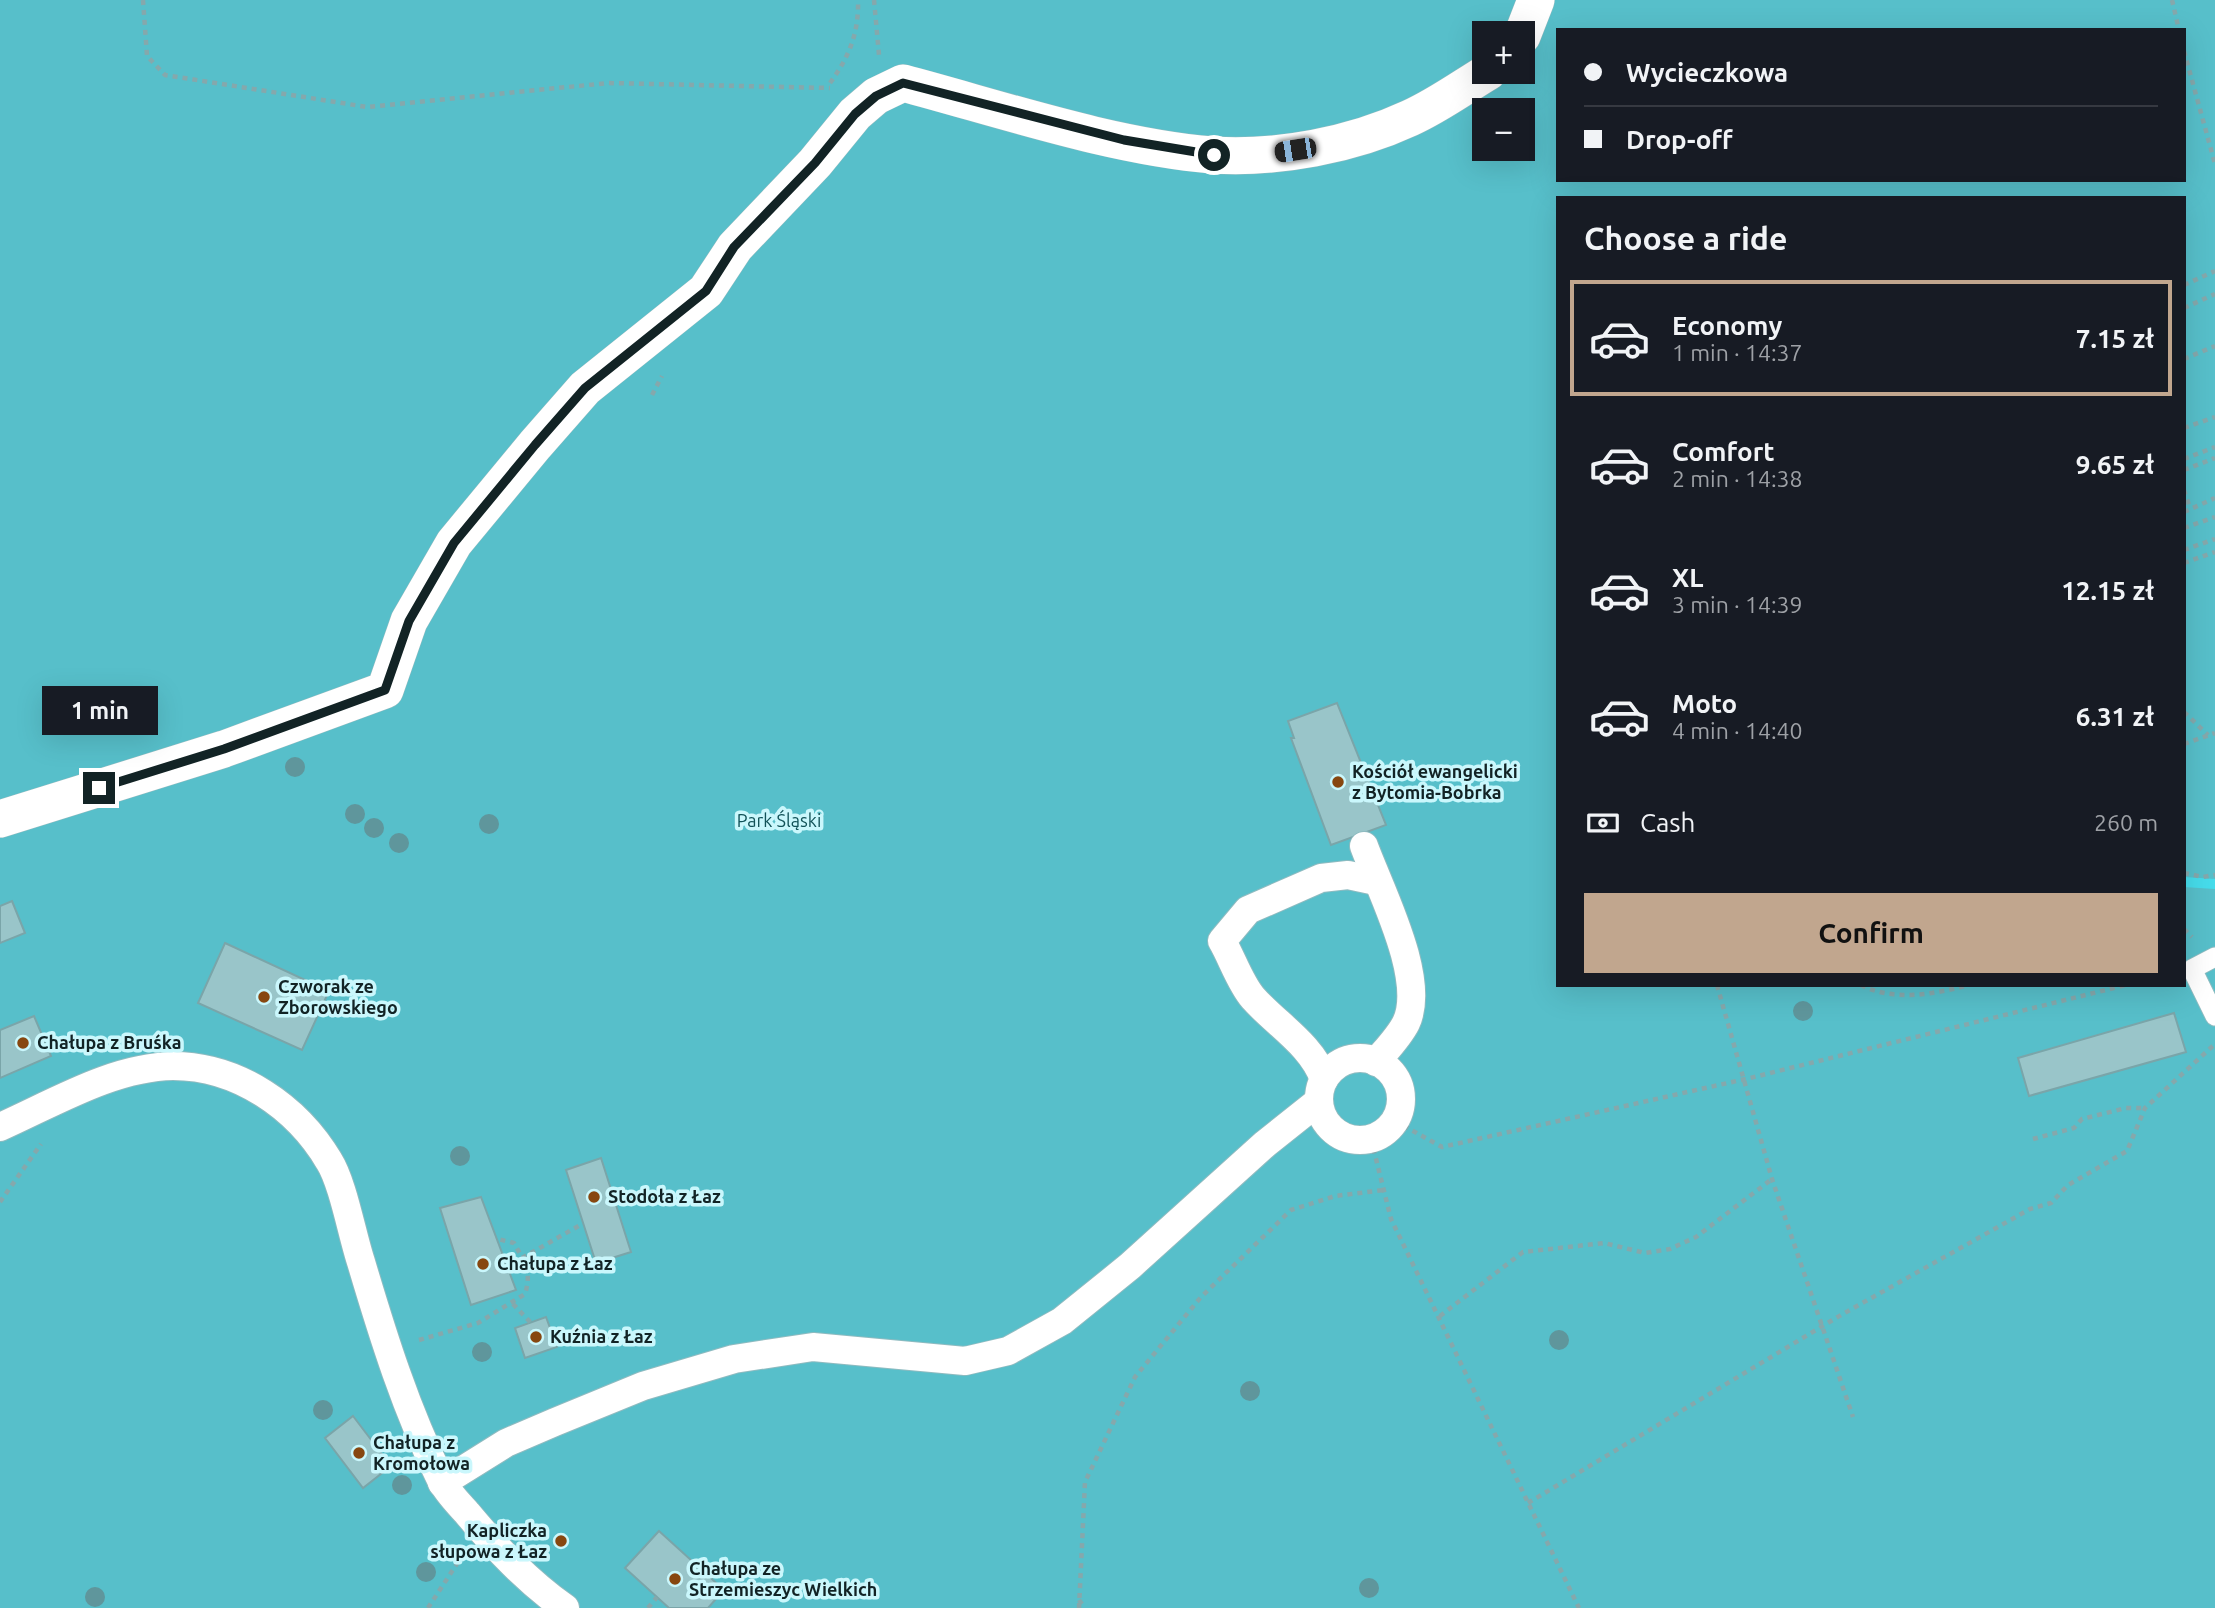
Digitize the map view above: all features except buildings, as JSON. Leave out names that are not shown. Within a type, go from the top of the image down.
[{"type":"street","points":[[1528,21],[1536,0]]},
{"type":"street","points":[[0,819],[224,749],[385,690],[409,621],[462,533],[585,388],[706,291],[734,247],[815,163],[855,114],[889,90],[1124,140],[1225,155],[1272,153],[1341,142],[1410,118],[1472,81]]},
{"type":"street","points":[[1364,846],[1403,952],[1413,996],[1406,1022],[1376,1062]]},
{"type":"street","points":[[442,1483],[506,1443],[542,1427],[643,1386],[734,1359],[813,1347],[965,1361],[1008,1350],[1062,1321],[1130,1266],[1265,1144],[1321,1090],[1344,1061],[1357,1058],[1376,1062],[1393,1075],[1399,1086],[1401,1097],[1395,1121],[1380,1135],[1370,1139],[1348,1139],[1327,1124],[1321,1090],[1318,1063],[1251,996],[1222,940],[1248,910],[1321,878],[1348,875],[1376,881]]},
{"type":"street","points":[[0,1127],[128,1072],[174,1066],[227,1074],[255,1088],[305,1128],[331,1163],[388,1350],[412,1417],[442,1483],[480,1529],[533,1584],[565,1608]]},
{"type":"lane","points":[[2215,957],[2192,969],[2215,1016]]},
{"type":"path","points":[[143,0],[148,56],[165,75],[367,107],[608,83],[889,90]]},
{"type":"path","points":[[827,88],[848,58],[858,23],[858,0]]},
{"type":"path","points":[[874,0],[875,32]]},
{"type":"path","points":[[2172,0],[2179,28]]},
{"type":"path","points":[[2186,58],[2215,164]]},
{"type":"path","points":[[2186,284],[2215,271]]},
{"type":"path","points":[[2186,307],[2215,295]]},
{"type":"path","points":[[2186,358],[2215,346]]},
{"type":"path","points":[[2186,427],[2215,416]]},
{"type":"path","points":[[2186,458],[2215,447]]},
{"type":"path","points":[[2186,469],[2215,458]]},
{"type":"path","points":[[2186,496],[2190,508]]},
{"type":"path","points":[[2186,511],[2215,498]]},
{"type":"path","points":[[2186,527],[2215,517]]},
{"type":"path","points":[[2186,549],[2215,539]]},
{"type":"path","points":[[2186,562],[2215,552]]},
{"type":"path","points":[[2186,714],[2208,735]]},
{"type":"path","points":[[2186,743],[2215,733]]},
{"type":"path","points":[[2186,873],[2203,877],[2215,875]]},
{"type":"path","points":[[1718,987],[1772,1179],[1853,1417]]},
{"type":"path","points":[[1867,987],[1889,995],[1908,995],[1957,987]]},
{"type":"path","points":[[1395,1121],[1442,1147],[1743,1080],[2118,987]]},
{"type":"path","points":[[1528,1503],[2001,1224],[2030,1209],[2051,1203],[2068,1185],[2127,1151],[2145,1108],[2215,1044]]},
{"type":"path","points":[[2033,1139],[2074,1128],[2082,1119],[2126,1108],[2145,1108]]},
{"type":"path","points":[[0,1202],[43,1146],[28,1114]]},
{"type":"path","points":[[1370,1139],[1391,1219],[1579,1608]]},
{"type":"path","points":[[1440,1316],[1523,1252],[1604,1243],[1645,1253],[1670,1249],[1696,1237],[1772,1179]]},
{"type":"path","points":[[1079,1608],[1085,1482],[1135,1377],[1202,1297],[1291,1210],[1335,1196],[1384,1190]]},
{"type":"path","points":[[522,1258],[582,1224]]},
{"type":"path","points":[[388,1350],[478,1323],[513,1304],[525,1294],[530,1277],[522,1258],[514,1242],[498,1239]]},
{"type":"path","points":[[513,1304],[531,1323]]},
{"type":"path","points":[[428,1608],[480,1529]]},
{"type":"path","points":[[648,1608],[657,1597]]},
{"type":"path","points":[[1078,1599],[1085,1608]]},
{"type":"green space","name":"Park Śląski","points":[[0,0],[2215,0],[2215,1608],[0,1608]]},
{"type":"waterway","points":[[2186,882],[2215,884]]},
{"type":"place","name":"Kościół ewangelicki z Bytomia-Bobrka","points":[[1338,782]]},
{"type":"place","name":"Czworak ze Zborowskiego","points":[[264,997]]},
{"type":"place","name":"Chałupa z Bruśka","points":[[23,1043]]},
{"type":"place","name":"Stodoła z Łaz","points":[[594,1197]]},
{"type":"place","name":"Chałupa z Łaz","points":[[483,1264]]},
{"type":"place","name":"Kuźnia z Łaz","points":[[536,1337]]},
{"type":"place","name":"Chałupa z Kromołowa","points":[[359,1453]]},
{"type":"place","name":"Kapliczka słupowa z Łaz","points":[[561,1541]]},
{"type":"place","name":"Chałupa ze Strzemieszyc Wielkich","points":[[675,1579]]},
{"type":"route","points":[[99,788],[224,749],[385,690],[409,621],[454,543],[535,445],[585,388],[675,313],[706,291],[734,247],[815,163],[855,114],[876,96],[903,83],[1124,140],[1214,155]]}]
